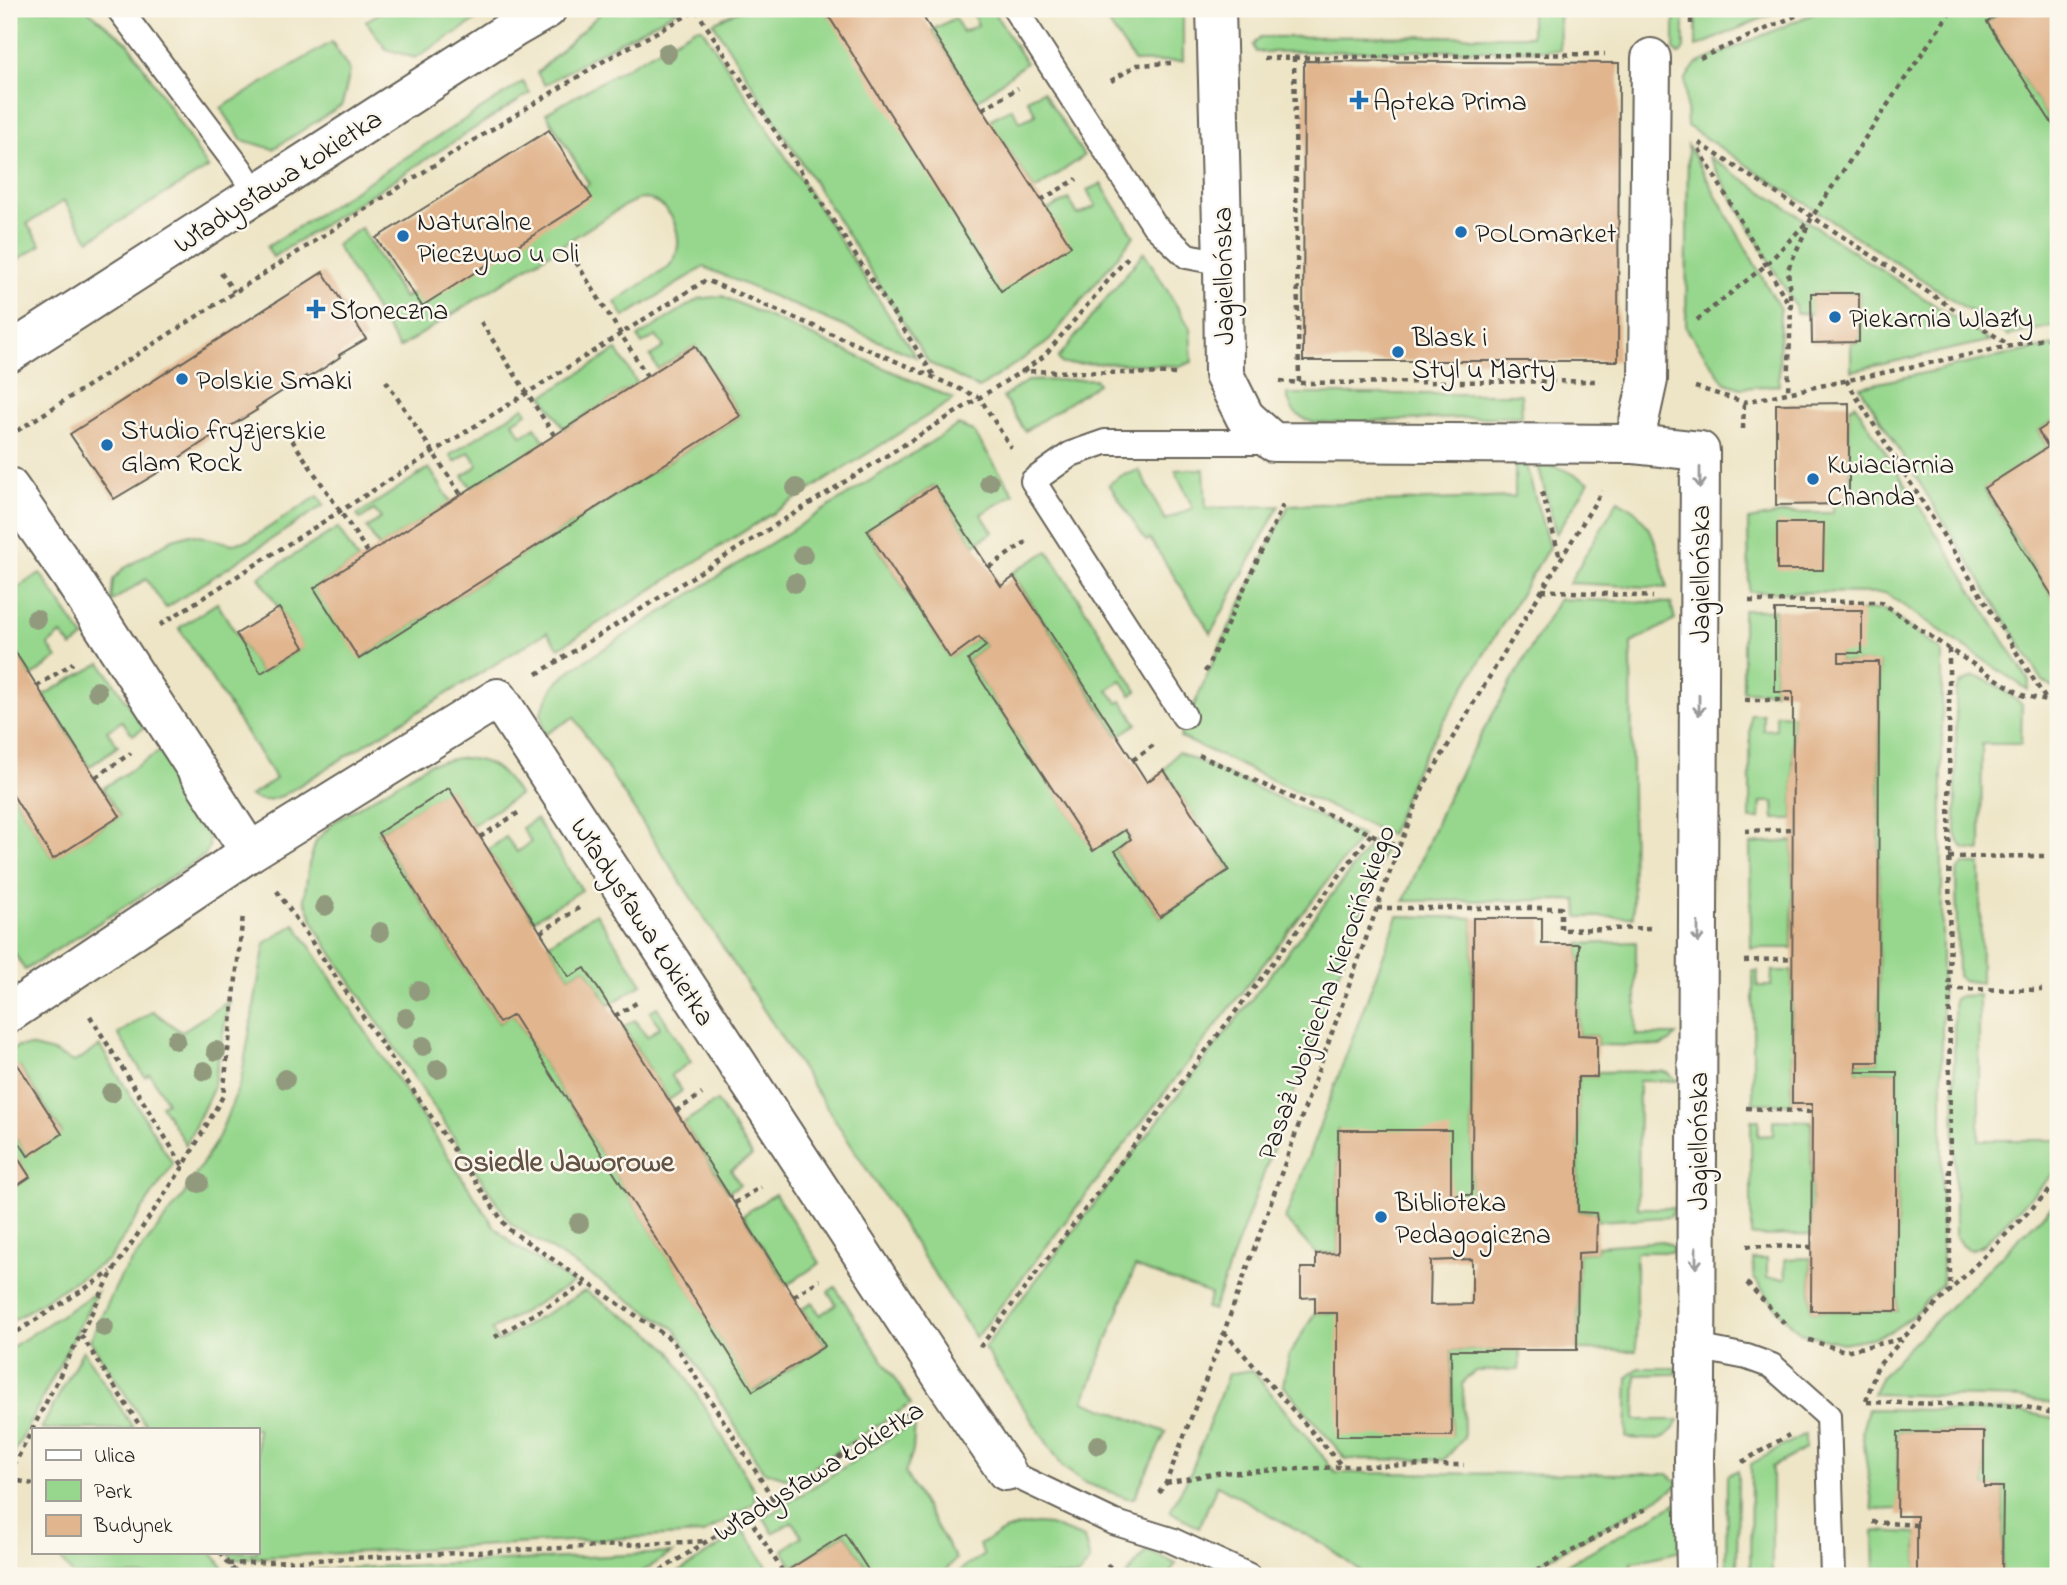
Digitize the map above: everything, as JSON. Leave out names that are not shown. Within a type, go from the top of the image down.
[{"type":"street","name":"Władysława Łokietka","points":[[9,353],[547,9]]},
{"type":"street","name":"Jagiellońska","points":[[1216,9],[1224,375],[1245,417],[1273,442],[1634,444],[1700,451],[1694,1482],[1696,1576]]},
{"type":"street","points":[[1634,444],[1648,380],[1651,58]]},
{"type":"street","points":[[9,487],[71,576],[250,852]]},
{"type":"street","name":"Władysława Łokietka","points":[[498,698],[1006,1471]]},
{"type":"street","points":[[9,1013],[250,852],[498,698]]},
{"type":"lane","points":[[119,9],[256,194]]},
{"type":"lane","points":[[1015,9],[1154,225],[1187,256],[1223,263]]},
{"type":"lane","points":[[1184,716],[1033,481],[1071,454],[1105,442],[1273,442]]},
{"type":"lane","points":[[1696,1347],[1747,1357],[1772,1366],[1828,1416],[1833,1576]]},
{"type":"lane","points":[[1006,1471],[1113,1522],[1171,1540],[1249,1576]]},
{"type":"path","points":[[923,18],[940,9]]},
{"type":"path","points":[[1077,104],[1137,65],[1217,59],[1616,53],[1691,62],[1811,9]]},
{"type":"path","points":[[1788,392],[1791,308],[1788,269],[1812,217],[1952,9]]},
{"type":"path","points":[[9,436],[458,150],[602,62],[698,10],[936,378]]},
{"type":"path","points":[[1294,57],[1299,383]]},
{"type":"path","points":[[1791,308],[1694,140],[2010,346]]},
{"type":"path","points":[[1696,320],[1766,264],[1812,217]]},
{"type":"path","points":[[498,698],[1044,356],[1154,225]]},
{"type":"path","points":[[576,262],[647,376]]},
{"type":"path","points":[[119,650],[706,280],[980,398],[1033,481]]},
{"type":"path","points":[[481,322],[554,435]]},
{"type":"path","points":[[1022,371],[1224,375],[1299,383],[1672,380],[1744,402],[2058,336]]},
{"type":"path","points":[[1846,380],[2047,701]]},
{"type":"path","points":[[386,381],[461,495]]},
{"type":"path","points":[[292,440],[369,554]]},
{"type":"path","points":[[1528,443],[1560,559]]},
{"type":"path","name":"Pasaż Wojciecha Kierocińskiego","points":[[1102,1576],[1166,1483],[1424,785],[1602,490],[1634,444]]},
{"type":"path","points":[[1133,760],[1164,738],[1184,716],[1283,505]]},
{"type":"path","points":[[1542,590],[1699,599],[1881,602],[2022,695],[2047,701],[2058,700]]},
{"type":"path","points":[[1949,649],[1950,1293]]},
{"type":"path","points":[[1738,701],[1793,700]]},
{"type":"path","points":[[1164,738],[1399,847]]},
{"type":"path","points":[[1740,831],[1793,829]]},
{"type":"path","points":[[949,1387],[1371,834]]},
{"type":"path","points":[[34,1428],[113,1271],[183,1167],[223,1096],[250,852]]},
{"type":"path","points":[[250,852],[508,1229],[673,1340],[774,1500]]},
{"type":"path","points":[[1950,857],[2044,856]]},
{"type":"path","points":[[1377,908],[1561,908],[1561,930],[1698,927]]},
{"type":"path","points":[[1742,961],[1792,958]]},
{"type":"path","points":[[66,975],[183,1167]]},
{"type":"path","points":[[1950,989],[2042,990]]},
{"type":"path","points":[[1744,1108],[1811,1112]]},
{"type":"path","points":[[1808,1340],[1845,1350],[1902,1339],[2058,1182]]},
{"type":"path","points":[[1747,1246],[1811,1247]]},
{"type":"path","points":[[9,1337],[113,1271]]},
{"type":"path","points":[[495,1336],[587,1283]]},
{"type":"path","points":[[1747,1283],[1788,1327]]},
{"type":"path","points":[[1224,1332],[1342,1466]]},
{"type":"path","points":[[81,1334],[141,1428]]},
{"type":"path","name":"Władysława Łokietka","points":[[652,1576],[949,1387]]},
{"type":"path","points":[[1528,1576],[1694,1482],[1743,1462],[1801,1427],[1866,1402],[2021,1406],[2058,1414]]},
{"type":"path","points":[[32,1431],[9,1477],[32,1484]]},
{"type":"path","points":[[1166,1483],[1217,1474],[1342,1466],[1464,1465]]},
{"type":"path","points":[[748,1516],[783,1572]]},
{"type":"path","points":[[1867,1522],[1917,1525]]},
{"type":"path","points":[[228,1564],[706,1541]]},
{"type":"path","points":[[221,1554],[240,1576]]},
{"type":"green space","points":[[9,9],[86,9],[129,44],[208,168],[89,240],[64,201],[27,224],[41,245],[9,265]]},
{"type":"green space","points":[[386,9],[494,9],[415,58],[386,49],[366,21]]},
{"type":"green space","points":[[605,9],[680,9],[545,85],[537,73]]},
{"type":"green space","points":[[742,9],[837,9],[828,15],[1047,210],[1069,199],[1078,215],[1096,206],[1087,190],[1101,184],[1134,236],[1048,342],[979,388],[929,363],[713,23]]},
{"type":"green space","points":[[971,9],[992,9],[1026,63],[977,101],[932,30],[955,18],[963,32],[978,25]]},
{"type":"green space","points":[[1099,9],[1183,9],[1183,61],[1135,62]]},
{"type":"green space","points":[[1531,9],[1559,9],[1560,50],[1256,52],[1253,45],[1260,37],[1531,36]]},
{"type":"green space","points":[[1674,9],[1684,9],[1684,48],[1678,54],[1674,50]]},
{"type":"green space","points":[[1696,9],[1783,9],[1696,47]]},
{"type":"green space","points":[[1824,9],[2008,9],[1988,22],[2058,133],[2058,325],[2008,336],[1687,126],[1685,80],[1696,64]]},
{"type":"green space","points":[[696,28],[702,28],[916,357],[704,267],[624,317],[615,302],[666,269],[675,257],[678,247],[678,236],[670,215],[655,201],[644,199],[624,206],[399,348],[336,245],[361,228],[404,298],[589,184],[546,113]]},
{"type":"green space","points":[[332,42],[350,71],[342,105],[273,149],[242,140],[221,108]]},
{"type":"green space","points":[[523,82],[530,93],[273,257],[267,247]]},
{"type":"green space","points":[[1043,91],[1084,156],[1035,190],[989,120],[1012,108],[1020,122],[1036,115],[1027,99]]},
{"type":"green space","points":[[1688,145],[1780,309],[1779,385],[1741,388],[1725,383],[1686,328]]},
{"type":"green space","points":[[1708,156],[1989,341],[1851,371],[1851,343],[1859,342],[1859,293],[1812,293],[1812,314],[1796,313],[1795,306]]},
{"type":"green space","points":[[1144,252],[1190,328],[1192,362],[1181,366],[1062,364],[1058,358]]},
{"type":"green space","points":[[722,296],[954,399],[559,648],[547,632],[282,796],[262,800],[250,796],[276,779],[179,628],[217,603],[261,673],[303,647],[259,577],[338,528],[358,560],[315,588],[360,658],[740,416],[695,346],[658,369],[650,356],[664,347],[656,336],[642,344],[638,337],[698,299]]},
{"type":"green space","points":[[2058,344],[2058,418],[2038,431],[2048,447],[1984,489],[2058,605],[2058,691],[2043,681],[1860,387]]},
{"type":"green space","points":[[617,350],[637,383],[564,429],[543,396]]},
{"type":"green space","points":[[1095,379],[1098,384],[1025,431],[1003,397],[1027,381]]},
{"type":"green space","points":[[1287,394],[1521,394],[1522,416],[1314,423],[1296,413]]},
{"type":"green space","points":[[1855,404],[2029,681],[2028,690],[1885,593],[1749,592],[1748,520],[1786,513],[1833,513],[1833,504],[1849,504],[1849,408]]},
{"type":"green space","points":[[524,407],[527,413],[513,422],[522,436],[535,427],[545,442],[472,488],[463,476],[478,465],[469,452],[455,462],[450,455]]},
{"type":"green space","points":[[958,425],[973,431],[1014,494],[981,514],[993,532],[974,545],[934,486],[867,531],[950,657],[979,637],[986,646],[968,660],[1093,850],[1125,830],[1131,839],[1115,851],[1160,917],[1229,870],[1164,770],[1178,752],[1362,836],[976,1338],[574,717],[544,735],[541,712],[553,687],[572,669]]},
{"type":"green space","points":[[1515,457],[1524,458],[1549,547],[1415,771],[1390,835],[1180,737],[1220,646],[1289,505],[1515,497]]},
{"type":"green space","points":[[1537,461],[1565,470],[1589,482],[1556,534]]},
{"type":"green space","points":[[429,468],[451,502],[379,547],[367,528],[381,518],[374,510],[360,519],[357,515]]},
{"type":"green space","points":[[1204,469],[1206,508],[1279,506],[1211,633],[1150,539],[1146,541],[1109,484],[1121,476],[1139,470],[1165,520],[1193,508],[1175,470]]},
{"type":"green space","points":[[318,496],[324,505],[166,608],[146,579],[111,602],[113,580],[123,569],[173,539],[190,534],[233,544],[249,540]]},
{"type":"green space","points":[[1618,500],[1637,513],[1649,529],[1657,548],[1667,588],[1569,583]]},
{"type":"green space","points":[[1048,551],[1137,691],[1131,695],[1121,680],[1108,690],[1118,703],[1122,701],[1137,724],[1118,736],[1012,573]]},
{"type":"green space","points":[[40,573],[84,638],[72,647],[61,634],[48,645],[57,658],[31,677],[9,642],[9,593]]},
{"type":"green space","points":[[1559,599],[1671,603],[1675,620],[1631,643],[1633,917],[1578,917],[1577,900],[1404,901],[1443,807],[1470,754]]},
{"type":"green space","points":[[1743,610],[1775,610],[1775,692],[1743,691]]},
{"type":"green space","points":[[1862,610],[1885,610],[1942,651],[1942,1284],[1910,1318],[1893,1330],[1876,1337],[1843,1343],[1800,1333],[1778,1310],[1754,1278],[1753,1259],[1767,1259],[1767,1278],[1786,1278],[1785,1259],[1811,1258],[1811,1311],[1897,1311],[1897,1072],[1856,1072],[1856,1062],[1878,1062],[1879,663],[1839,662],[1839,653]]},
{"type":"green space","points":[[101,663],[144,728],[133,735],[122,721],[107,731],[118,746],[89,767],[43,695]]},
{"type":"green space","points":[[1973,677],[1993,683],[2022,704],[2021,744],[1982,744],[1981,851],[1964,849],[1956,833],[1956,691],[1960,684]]},
{"type":"green space","points":[[1750,714],[1763,714],[1763,730],[1776,729],[1776,714],[1793,715],[1793,819],[1774,819],[1773,802],[1761,802],[1760,819],[1750,819]]},
{"type":"green space","points":[[160,751],[209,830],[209,848],[205,855],[25,970],[9,945],[9,789],[53,858],[120,816],[103,788]]},
{"type":"green space","points":[[458,758],[479,760],[494,767],[519,795],[472,825],[449,789],[378,833],[499,1023],[513,1015],[754,1391],[825,1346],[802,1309],[812,1302],[820,1315],[836,1304],[828,1292],[835,1287],[911,1404],[792,1480],[763,1471],[675,1329],[511,1224],[318,932],[304,899],[309,864],[316,841],[334,822],[429,764]]},
{"type":"green space","points":[[536,819],[582,890],[533,920],[488,850],[506,837],[517,852],[531,842],[522,828]]},
{"type":"green space","points":[[1373,841],[1385,848],[1213,1310],[1206,1308],[1211,1294],[1135,1267],[1084,1401],[1166,1432],[1134,1498],[1085,1483],[1063,1467],[984,1348]]},
{"type":"green space","points":[[1793,841],[1792,948],[1751,948],[1750,844]]},
{"type":"green space","points":[[1964,864],[1980,864],[1981,983],[1962,980],[1958,976],[1956,879],[1958,870]]},
{"type":"green space","points":[[596,913],[642,984],[609,1005],[585,968],[569,977],[548,944]]},
{"type":"green space","points":[[1398,916],[1473,918],[1472,1195],[1451,1195],[1338,1130],[1338,1253],[1316,1254],[1285,1219]]},
{"type":"green space","points":[[295,924],[494,1226],[515,1246],[573,1283],[492,1330],[498,1342],[585,1291],[648,1331],[670,1350],[755,1491],[754,1503],[703,1534],[232,1559],[229,1554],[259,1554],[259,1428],[147,1428],[90,1340],[122,1274],[183,1196],[219,1136],[241,1081],[265,943]]},
{"type":"green space","points":[[1636,942],[1636,1035],[1676,1035],[1661,1046],[1597,1045],[1597,1036],[1578,1035],[1579,944]]},
{"type":"green space","points":[[1753,971],[1758,971],[1757,986],[1771,986],[1772,971],[1792,971],[1792,1104],[1753,1103]]},
{"type":"green space","points":[[1979,995],[1979,1140],[2058,1140],[2058,1169],[1983,1245],[1970,1250],[1962,1246],[1955,1235],[1954,999]]},
{"type":"green space","points":[[229,1001],[213,1089],[186,1145],[161,1105],[167,1102],[150,1074],[145,1077],[118,1034],[153,1011],[181,1032]]},
{"type":"green space","points":[[657,1007],[691,1062],[671,1075],[682,1091],[669,1100],[623,1027],[635,1020],[647,1037],[660,1027],[650,1012]]},
{"type":"green space","points":[[29,1046],[53,1052],[74,1062],[100,1046],[173,1164],[109,1259],[9,1323],[9,1191],[29,1177],[9,1144],[17,1139],[28,1155],[62,1133],[19,1066],[9,1072],[9,1052],[17,1047]]},
{"type":"green space","points":[[1661,1071],[1677,1081],[1639,1081],[1638,1208],[1675,1208],[1670,1217],[1597,1221],[1596,1213],[1578,1212],[1578,1077],[1597,1077],[1597,1072]]},
{"type":"green space","points":[[717,1101],[752,1156],[731,1170],[740,1185],[728,1192],[683,1123]]},
{"type":"green space","points":[[1751,1120],[1759,1120],[1758,1136],[1773,1135],[1773,1120],[1811,1121],[1812,1235],[1751,1236]]},
{"type":"green space","points":[[775,1194],[820,1263],[787,1285],[743,1215]]},
{"type":"green space","points":[[2058,1200],[2058,1405],[2020,1398],[1873,1394],[1882,1376],[1905,1351]]},
{"type":"green space","points":[[1663,1241],[1677,1252],[1636,1252],[1636,1351],[1577,1350],[1578,1253],[1596,1252],[1597,1246]]},
{"type":"green space","points":[[97,1292],[9,1463],[9,1349]]},
{"type":"green space","points":[[1315,1313],[1337,1313],[1452,1435],[1451,1350],[1520,1350],[1519,1370],[1475,1371],[1468,1377],[1463,1384],[1464,1438],[1444,1460],[1346,1459],[1283,1385],[1289,1355]]},
{"type":"green space","points":[[83,1350],[133,1428],[42,1428]]},
{"type":"green space","points":[[1639,1368],[1677,1368],[1676,1374],[1636,1375],[1635,1420],[1679,1420],[1669,1434],[1657,1439],[1626,1438],[1628,1377]]},
{"type":"green space","points":[[1252,1370],[1336,1473],[1668,1474],[1680,1484],[1517,1576],[1367,1576],[1326,1546],[1217,1485],[1199,1528],[1170,1511],[1191,1472],[1228,1374]]},
{"type":"green space","points":[[1868,1409],[2018,1411],[2058,1419],[2058,1576],[2002,1576],[2003,1487],[1984,1487],[1984,1432],[1898,1432],[1898,1509],[1873,1510],[1862,1431]]},
{"type":"green space","points":[[915,1422],[913,1451],[905,1473],[956,1559],[940,1576],[872,1576],[845,1534],[793,1567],[783,1550],[802,1536],[792,1522],[773,1533],[764,1518]]},
{"type":"green space","points":[[1805,1434],[1805,1449],[1772,1467],[1772,1576],[1750,1576],[1751,1464]]},
{"type":"green space","points":[[1738,1470],[1737,1576],[1726,1576],[1727,1476]]},
{"type":"green space","points":[[1680,1501],[1681,1551],[1631,1563],[1631,1576],[1547,1576]]},
{"type":"green space","points":[[1037,1524],[1050,1525],[1084,1538],[1090,1561],[1078,1576],[957,1576],[963,1568],[984,1555],[979,1545],[1007,1530]]},
{"type":"green space","points":[[744,1531],[773,1576],[672,1576]]},
{"type":"green space","points":[[1874,1531],[1917,1533],[1917,1576],[1875,1576]]},
{"type":"green space","points":[[1147,1550],[1176,1564],[1168,1576],[1126,1576]]},
{"type":"green space","points":[[672,1553],[635,1576],[250,1576],[246,1573]]},
{"type":"green space","points":[[57,1554],[213,1554],[229,1576],[73,1576]]},
{"type":"building","points":[[837,9],[918,9],[1071,246],[1001,291],[828,15]]},
{"type":"building","points":[[2008,9],[2058,9],[2058,133],[1987,22]]},
{"type":"building","name":"POLOmarket","points":[[1304,61],[1619,63],[1618,361],[1303,361]]},
{"type":"building","points":[[549,130],[592,198],[422,306],[376,238]]},
{"type":"building","points":[[323,272],[366,339],[114,499],[70,434]]},
{"type":"building","name":"Piekarnia Wlazły","points":[[1811,293],[1859,293],[1859,342],[1812,343]]},
{"type":"building","points":[[695,346],[740,416],[359,659],[314,588]]},
{"type":"building","name":"Kwiaciarnia Chanda","points":[[1849,403],[1849,504],[1776,505],[1776,404]]},
{"type":"building","points":[[2058,418],[2058,605],[1984,488],[2048,447],[2038,431]]},
{"type":"building","points":[[935,486],[1001,586],[1014,577],[1147,782],[1164,770],[1229,870],[1160,917],[1115,851],[1131,839],[1125,830],[1093,851],[968,660],[986,646],[979,637],[950,658],[867,530]]},
{"type":"building","points":[[1777,523],[1824,523],[1823,570],[1777,570]]},
{"type":"building","points":[[279,608],[304,647],[261,673],[236,634]]},
{"type":"building","points":[[1775,610],[1862,610],[1862,653],[1839,653],[1839,662],[1879,662],[1878,1062],[1856,1062],[1856,1072],[1897,1072],[1897,1311],[1811,1311],[1812,1104],[1792,1104],[1793,692],[1775,692]]},
{"type":"building","points":[[9,642],[120,816],[53,859],[9,789]]},
{"type":"building","points":[[449,788],[569,977],[585,968],[825,1346],[753,1391],[513,1015],[499,1023],[378,833]]},
{"type":"building","points":[[1473,918],[1542,918],[1542,944],[1579,944],[1578,1035],[1597,1036],[1597,1077],[1578,1077],[1578,1212],[1596,1213],[1597,1221],[1596,1252],[1578,1253],[1577,1350],[1451,1350],[1452,1436],[1337,1436],[1337,1313],[1315,1313],[1315,1297],[1301,1298],[1301,1268],[1316,1268],[1316,1254],[1338,1253],[1338,1130],[1451,1130],[1451,1195],[1472,1195]],"holes":[[[1472,1259],[1472,1304],[1430,1305],[1431,1261]]]},
{"type":"building","points":[[18,1065],[62,1134],[28,1156],[17,1139],[9,1144],[9,1072]]},
{"type":"building","points":[[9,1144],[30,1177],[9,1191]]},
{"type":"building","points":[[1898,1432],[1984,1432],[1984,1487],[2003,1487],[2002,1576],[1917,1576],[1917,1516],[1897,1516]]},
{"type":"building","points":[[845,1534],[872,1576],[778,1576],[793,1567]]},
{"type":"place","name":"Apteka Prima","points":[[1359,100]]},
{"type":"place","name":"POLOmarket","points":[[1461,232]]},
{"type":"place","name":"Naturalne Pieczywo u Oli","points":[[403,236]]},
{"type":"place","name":"Słoneczna","points":[[316,309]]},
{"type":"place","name":"Piekarnia Wlazły","points":[[1835,317]]},
{"type":"place","name":"Blask i Styl u Marty","points":[[1398,352]]},
{"type":"place","name":"Polskie Smaki","points":[[182,379]]},
{"type":"place","name":"Studio fryzjerskie Glam Rock","points":[[107,445]]},
{"type":"place","name":"Kwiaciarnia Chanda","points":[[1813,479]]},
{"type":"place","name":"Biblioteka Pedagogiczna","points":[[1381,1217]]},
{"type":"district","name":"Osiedle Jaworowe","points":[[564,1161]]}]
